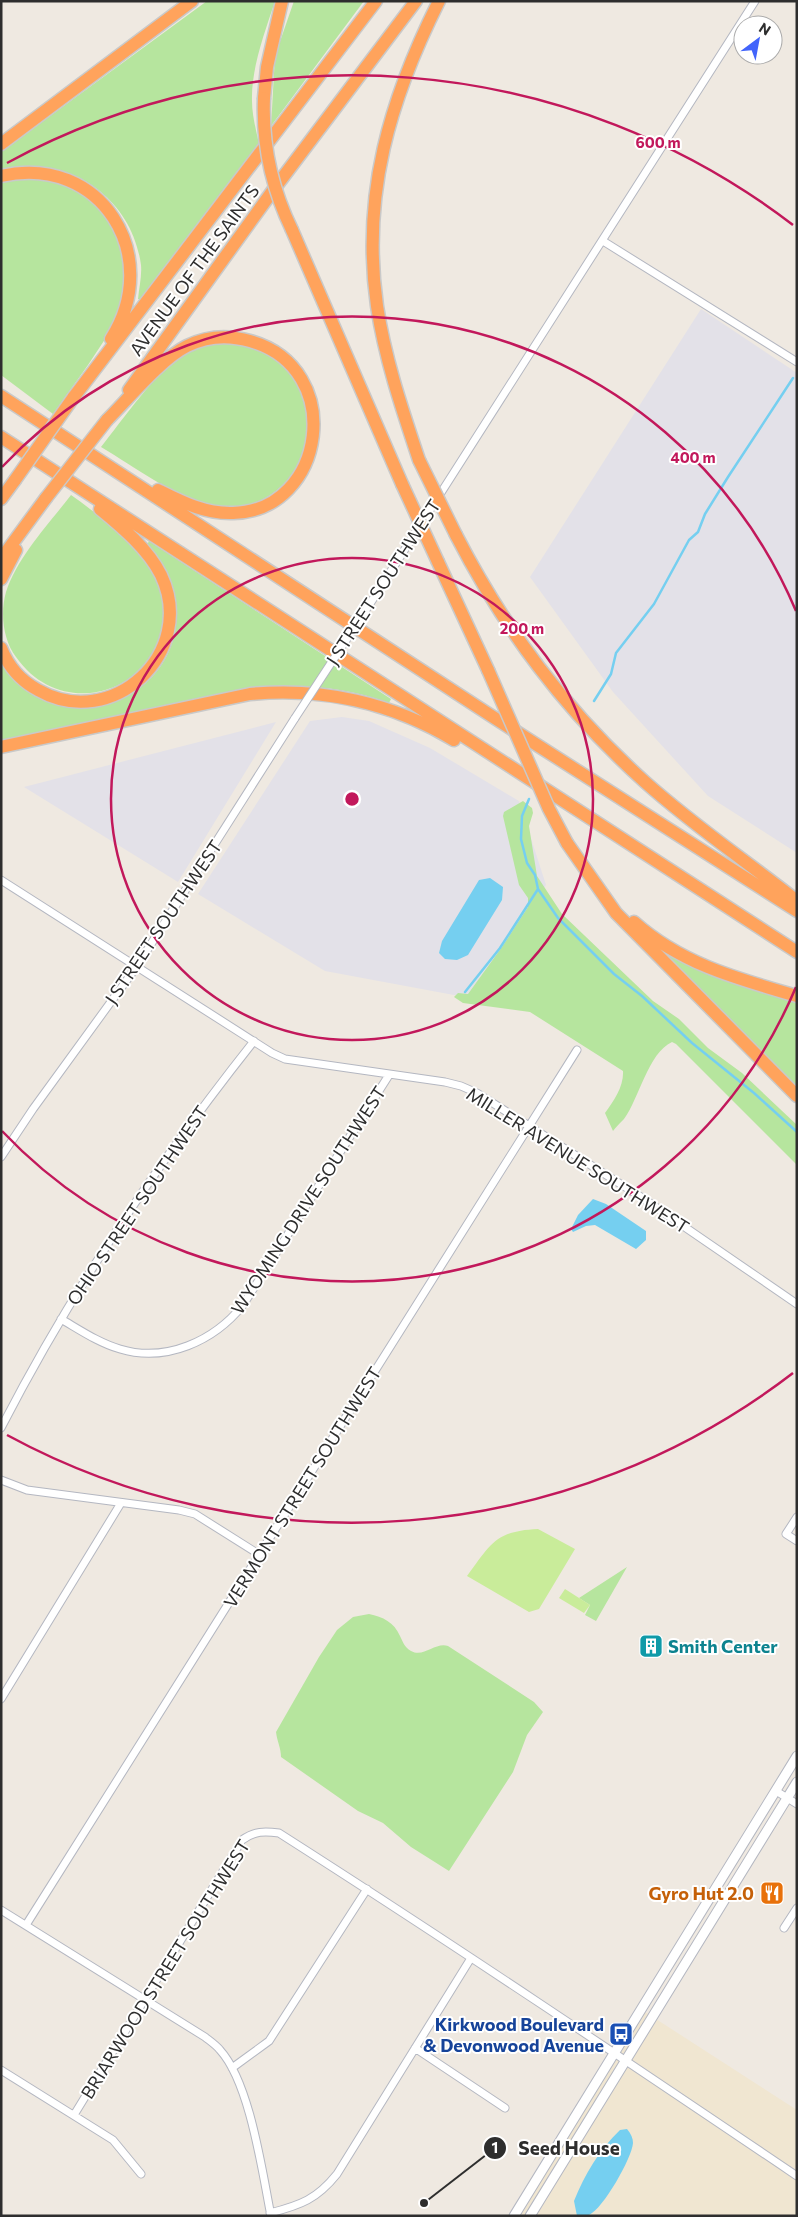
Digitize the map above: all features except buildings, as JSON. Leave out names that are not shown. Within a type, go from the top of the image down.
[{"type":"highway","points":[[1,144],[192,1]]},
{"type":"highway","points":[[282,1],[267,68],[264,98],[263,127],[270,175],[280,205],[402,484],[488,670],[549,809],[567,843],[616,913],[797,1096]]},
{"type":"highway","name":"AVENUE OF THE SAINTS","points":[[1,499],[73,398],[376,1]]},
{"type":"highway","name":"AVENUE OF THE SAINTS","points":[[1,559],[106,420],[274,189],[416,1]]},
{"type":"highway","points":[[439,1],[420,39],[388,122],[377,182],[373,228],[377,305],[386,352],[419,460],[480,583],[534,663],[599,738],[645,782],[689,819],[797,901]]},
{"type":"highway","points":[[1,176],[21,173],[42,173],[79,184],[110,210],[128,248],[131,286],[125,311],[114,334],[73,398]]},
{"type":"highway","points":[[106,420],[164,363],[185,346],[212,337],[229,337],[256,342],[271,350],[292,367],[308,392],[314,419],[314,432],[307,459],[292,483],[273,500],[247,511],[235,513],[206,511],[112,468]]},
{"type":"highway","points":[[1,388],[35,418]]},
{"type":"highway","points":[[1,396],[490,715],[797,911]]},
{"type":"highway","points":[[1,437],[797,952]]},
{"type":"highway","points":[[1,648],[16,673],[30,686],[46,695],[81,702],[115,695],[144,677],[165,645],[169,629],[170,609],[167,592],[161,575],[149,556],[106,514],[49,468]]},
{"type":"highway","points":[[1,579],[34,516]]},
{"type":"highway","points":[[1,747],[250,694],[272,692],[322,694],[389,709],[442,733],[581,813]]},
{"type":"highway","points":[[606,898],[640,927],[667,946],[707,968],[797,996]]},
{"type":"main road","points":[[514,2216],[797,1756]]},
{"type":"main road","points":[[530,2216],[797,1782]]},
{"type":"street","name":"J STREET SOUTHWEST","points":[[1,1156],[137,966],[755,1]]},
{"type":"street","points":[[603,241],[797,362]]},
{"type":"street","name":"MILLER AVENUE SOUTHWEST","points":[[1,880],[285,1059],[461,1086],[477,1093],[641,1197],[797,1304]]},
{"type":"street","name":"OHIO STREET SOUTHWEST","points":[[1,1428],[61,1319],[103,1249],[162,1162],[254,1040]]},
{"type":"street","name":"VERMONT STREET SOUTHWEST","points":[[26,1924],[577,1050]]},
{"type":"street","name":"WYOMING DRIVE SOUTHWEST","points":[[61,1319],[101,1342],[121,1349],[146,1353],[169,1351],[193,1344],[230,1321],[243,1305],[388,1075]]},
{"type":"street","points":[[1,1480],[27,1490],[179,1510],[195,1514],[260,1555]]},
{"type":"street","points":[[1,1699],[121,1502]]},
{"type":"street","points":[[797,1517],[794,1526],[786,1534],[797,1541]]},
{"type":"street","points":[[776,1790],[797,1804]]},
{"type":"street","name":"BRIARWOOD STREET SOUTHWEST","points":[[74,2115],[242,1840],[252,1833],[262,1831],[279,1833],[367,1889]]},
{"type":"street","points":[[232,2068],[269,2042],[367,1889],[616,2053],[797,2176]]},
{"type":"street","points":[[784,1928],[797,1908]]},
{"type":"street","points":[[1,1910],[144,1998],[205,2037],[220,2050],[232,2068],[247,2104],[271,2214],[300,2205],[315,2196],[337,2174],[471,1958]]},
{"type":"street","points":[[415,2048],[505,2108]]},
{"type":"street","points":[[1,2070],[113,2140],[140,2174]]},
{"type":"shaded area","points":[[701,309],[797,373],[797,853],[708,796],[613,692],[530,577]]},
{"type":"shaded area","points":[[342,717],[369,721],[430,748],[519,801],[546,885],[470,998],[325,971],[198,894],[310,721]]},
{"type":"shaded area","points":[[276,722],[178,882],[24,787]]},
{"type":"shaded area","points":[[642,2010],[797,2110],[797,2216],[515,2216]]},
{"type":"green space","points":[[207,1],[275,1],[259,50],[252,88],[254,122],[259,144],[142,300],[138,299],[141,265],[135,241],[125,219],[110,201],[92,186],[72,175],[49,168],[26,166],[1,170],[1,152]]},
{"type":"green space","points":[[294,1],[364,1],[271,126],[275,56]]},
{"type":"green space","points":[[39,177],[70,185],[86,194],[116,226],[128,282],[115,324],[53,414],[1,375],[1,181]]},
{"type":"green space","points":[[227,342],[255,347],[270,356],[293,375],[305,399],[309,425],[304,451],[292,474],[273,493],[249,505],[219,507],[190,499],[174,491],[101,447],[141,395],[176,359],[196,348]]},
{"type":"green space","points":[[71,495],[108,524],[145,561],[159,586],[164,618],[157,646],[141,669],[119,684],[93,693],[66,691],[39,680],[16,657],[8,643],[3,617],[6,592],[18,566],[34,541]]},
{"type":"green space","points":[[149,541],[391,699],[389,703],[327,688],[270,688],[212,696],[1,741],[1,659],[16,679],[26,688],[57,703],[88,707],[117,701],[142,686],[161,665],[173,639],[176,609],[168,576],[159,559],[147,545]]},
{"type":"green space","points":[[523,801],[532,808],[533,813],[529,826],[537,876],[562,914],[653,1001],[679,1019],[708,1048],[742,1073],[797,1125],[797,1165],[672,1042],[656,1056],[624,1119],[613,1131],[605,1113],[620,1088],[623,1071],[530,1012],[463,1003],[454,997],[458,993],[468,994],[528,907],[528,898],[519,885],[503,816],[504,812]]},
{"type":"green space","points":[[668,955],[715,977],[797,1002],[797,1087],[676,966]]},
{"type":"green space","points":[[538,1529],[575,1549],[539,1609],[529,1612],[467,1576],[495,1541],[512,1533]]},
{"type":"green space","points":[[627,1567],[596,1621],[585,1615],[590,1605],[579,1598]]},
{"type":"green space","points":[[565,1589],[590,1605],[584,1613],[559,1598]]},
{"type":"green space","points":[[369,1614],[383,1619],[395,1627],[405,1646],[411,1651],[420,1653],[443,1645],[448,1646],[534,1702],[543,1712],[527,1735],[513,1772],[449,1871],[411,1847],[383,1823],[358,1811],[281,1757],[276,1732],[319,1657],[337,1630],[353,1617]]},
{"type":"water","points":[[490,878],[503,887],[502,900],[468,955],[457,960],[445,959],[439,953],[442,941],[479,880]]},
{"type":"water","points":[[593,1199],[606,1204],[646,1231],[646,1240],[636,1249],[595,1225],[586,1226],[573,1232],[571,1229],[578,1215]]},
{"type":"water","points":[[627,2129],[632,2136],[633,2143],[628,2160],[616,2182],[595,2211],[588,2216],[577,2216],[574,2201],[588,2172],[612,2138],[620,2130]]},
{"type":"waterway","points":[[594,701],[611,674],[616,653],[654,604],[689,540],[698,532],[705,514],[793,378]]},
{"type":"waterway","points":[[529,799],[522,816],[521,839],[527,863],[535,875],[538,889],[558,918],[614,974],[642,996],[692,1043],[754,1093],[797,1132]]},
{"type":"waterway","points":[[465,992],[500,948],[538,889]]},
{"type":"place","name":"Smith Center","points":[[651,1646]]},
{"type":"place","name":"Gyro Hut 2.0","points":[[772,1893]]},
{"type":"place","name":"Kirkwood Boulevard & Devonwood Avenue","points":[[621,2034]]},
{"type":"place","name":"Seed House","points":[[424,2203]]}]
